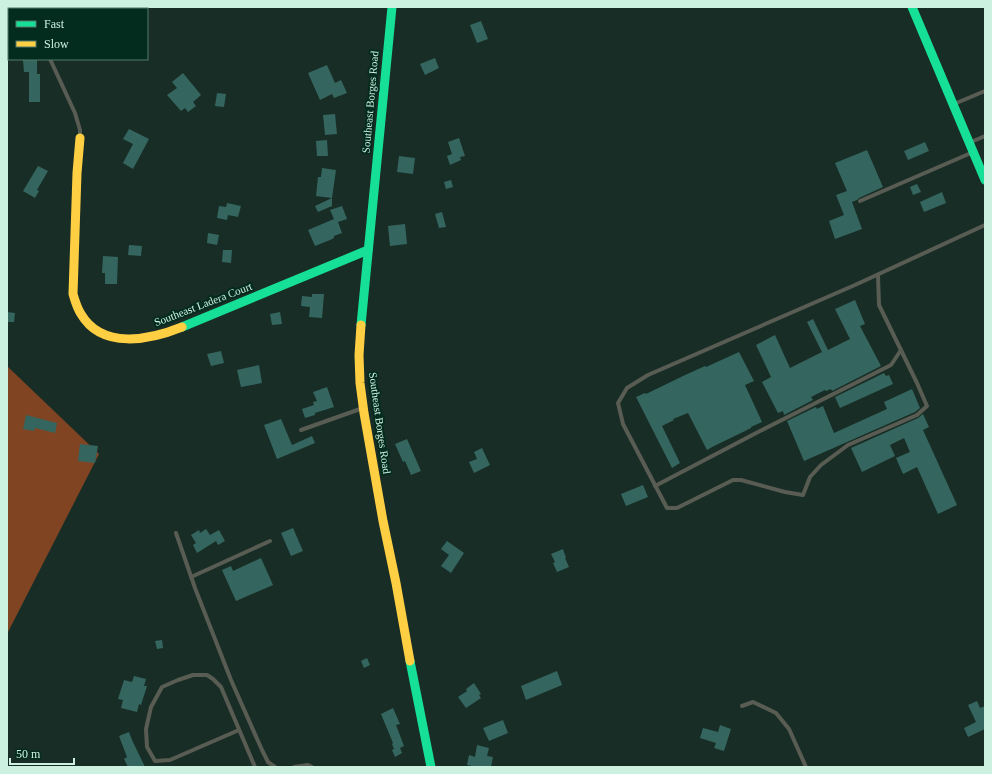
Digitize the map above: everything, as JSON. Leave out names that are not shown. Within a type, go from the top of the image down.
[{"type":"street","name":"Southeast Borges Road","points":[[392,7],[360,335],[360,383],[383,521],[431,767]]},
{"type":"street","points":[[912,7],[985,180]]},
{"type":"street","name":"Southeast Ladera Court","points":[[80,138],[72,284],[73,294],[75,304],[85,321],[93,328],[108,336],[124,339],[139,339],[168,333],[368,250]]},
{"type":"lane","points":[[50,60],[75,113],[80,130],[80,138]]},
{"type":"lane","points":[[953,105],[985,91]]},
{"type":"lane","points":[[860,201],[971,147],[985,136]]},
{"type":"lane","points":[[878,275],[879,305],[927,406],[917,415],[848,445],[821,465],[810,477],[803,495],[785,492],[741,480],[733,480],[677,508],[667,508],[622,424],[618,403],[626,388],[648,375],[878,275],[985,225]]},
{"type":"lane","points":[[655,486],[891,365],[901,350]]},
{"type":"lane","points":[[301,430],[363,408]]},
{"type":"lane","points":[[176,533],[190,577],[231,680],[268,762],[275,767]]},
{"type":"lane","points":[[190,577],[270,541]]},
{"type":"lane","points":[[239,730],[170,760],[155,761],[147,747],[146,729],[151,707],[162,687],[193,675],[207,675],[221,687],[239,730],[254,767]]},
{"type":"lane","points":[[742,706],[753,702],[776,714],[789,729],[806,767]]},
{"type":"lane","points":[[294,767],[308,765],[312,767]]},
{"type":"shaded area","points":[[7,366],[99,454],[7,634]]},
{"type":"building","points":[[481,21],[488,39],[477,43],[470,25]]},
{"type":"building","points":[[435,58],[439,68],[425,75],[420,64]]},
{"type":"building","points":[[23,60],[37,60],[37,74],[40,74],[40,102],[29,102],[29,72],[24,72]]},
{"type":"building","points":[[327,65],[335,83],[341,80],[347,93],[334,98],[332,94],[320,100],[308,73]]},
{"type":"building","points":[[183,73],[201,95],[193,102],[196,106],[188,112],[185,108],[181,111],[167,95],[177,88],[172,82]]},
{"type":"building","points":[[217,93],[226,94],[224,107],[215,106]]},
{"type":"building","points":[[335,114],[337,134],[325,135],[323,115]]},
{"type":"building","points":[[129,129],[149,139],[133,169],[123,163],[133,144],[123,139]]},
{"type":"building","points":[[459,138],[465,156],[460,157],[461,160],[450,165],[447,156],[452,154],[448,142]]},
{"type":"building","points":[[327,140],[328,156],[317,156],[316,141]]},
{"type":"building","points":[[925,142],[929,151],[908,160],[904,151]]},
{"type":"building","points":[[867,150],[883,187],[852,202],[862,229],[835,239],[829,221],[844,215],[836,195],[847,191],[835,163]]},
{"type":"building","points":[[399,156],[415,158],[413,174],[397,172]]},
{"type":"building","points":[[38,166],[48,171],[37,190],[39,191],[35,198],[23,191]]},
{"type":"building","points":[[322,168],[336,170],[332,198],[316,196],[318,177],[321,177]]},
{"type":"building","points":[[451,180],[453,187],[446,189],[444,182]]},
{"type":"building","points":[[917,184],[921,192],[913,195],[910,187]]},
{"type":"building","points":[[942,192],[946,203],[924,212],[920,202]]},
{"type":"building","points":[[332,198],[332,206],[318,212],[315,206]]},
{"type":"building","points":[[227,203],[241,206],[238,217],[228,215],[227,220],[217,218],[219,206],[226,207]]},
{"type":"building","points":[[342,206],[347,219],[338,222],[342,233],[315,246],[308,230],[334,219],[330,210]]},
{"type":"building","points":[[442,212],[446,227],[439,228],[435,214]]},
{"type":"building","points":[[405,224],[407,244],[390,246],[388,226]]},
{"type":"building","points":[[208,233],[219,235],[217,245],[207,243]]},
{"type":"building","points":[[129,245],[142,246],[141,256],[128,255]]},
{"type":"building","points":[[223,250],[232,250],[231,263],[222,262]]},
{"type":"building","points":[[103,256],[118,257],[117,284],[105,284],[105,273],[102,273]]},
{"type":"building","points":[[312,294],[324,294],[322,318],[309,317],[310,307],[301,306],[302,296],[312,297]]},
{"type":"building","points":[[855,300],[865,324],[860,326],[881,366],[832,391],[831,389],[825,390],[811,397],[813,400],[784,415],[783,411],[778,413],[762,382],[771,377],[756,345],[775,335],[790,368],[822,352],[807,322],[813,319],[828,350],[850,339],[835,309]]},
{"type":"building","points":[[7,312],[15,313],[14,322],[7,322]]},
{"type":"building","points":[[280,312],[282,324],[272,325],[270,314]]},
{"type":"building","points":[[221,351],[224,363],[211,366],[207,354]]},
{"type":"building","points":[[739,352],[754,381],[745,385],[762,422],[707,450],[688,413],[673,419],[674,420],[662,426],[680,463],[672,468],[636,397],[645,393],[646,394],[705,366],[706,367]]},
{"type":"building","points":[[259,365],[262,383],[241,387],[237,370]]},
{"type":"building","points":[[884,373],[886,376],[889,375],[893,384],[840,408],[835,397]]},
{"type":"building","points":[[327,387],[334,407],[305,418],[302,409],[314,405],[313,402],[317,401],[313,392]]},
{"type":"building","points":[[912,389],[920,408],[915,412],[804,461],[787,421],[816,407],[817,409],[823,406],[834,433],[887,409],[884,402]]},
{"type":"building","points":[[923,414],[929,427],[923,430],[957,505],[938,514],[917,467],[903,474],[896,458],[910,452],[904,438],[890,445],[895,456],[862,472],[851,448],[918,418]]},
{"type":"building","points":[[26,415],[57,423],[55,433],[35,428],[34,431],[23,429]]},
{"type":"building","points":[[281,419],[292,445],[312,436],[315,443],[277,459],[264,425]]},
{"type":"building","points":[[407,439],[421,471],[411,475],[395,444]]},
{"type":"building","points":[[80,444],[98,446],[95,463],[78,461]]},
{"type":"building","points":[[482,448],[490,465],[474,473],[469,462],[477,459],[474,452]]},
{"type":"building","points":[[643,485],[648,497],[626,506],[621,494]]},
{"type":"building","points":[[293,528],[303,551],[291,556],[281,533]]},
{"type":"building","points":[[206,529],[210,535],[219,530],[225,541],[218,545],[216,541],[197,553],[193,545],[196,543],[191,535],[199,530],[200,533]]},
{"type":"building","points":[[447,541],[464,553],[451,573],[441,566],[449,555],[441,549]]},
{"type":"building","points":[[563,549],[569,567],[557,572],[553,563],[555,562],[551,554]]},
{"type":"building","points":[[261,558],[273,585],[236,601],[222,570],[231,566],[233,571]]},
{"type":"building","points":[[162,640],[163,648],[157,649],[155,641]]},
{"type":"building","points":[[367,658],[370,665],[364,668],[361,661]]},
{"type":"building","points":[[557,671],[562,685],[526,700],[521,686]]},
{"type":"building","points":[[134,676],[146,679],[144,686],[147,686],[141,705],[139,704],[137,712],[121,708],[123,700],[118,699],[124,680],[132,682]]},
{"type":"building","points":[[474,683],[481,694],[479,695],[481,698],[466,708],[458,697],[467,691],[466,689]]},
{"type":"building","points":[[977,701],[980,708],[985,706],[985,729],[968,737],[964,728],[976,722],[968,705]]},
{"type":"building","points":[[393,708],[400,724],[396,725],[404,746],[400,748],[402,753],[395,757],[392,750],[394,749],[393,743],[381,714]]},
{"type":"building","points":[[503,720],[508,733],[489,741],[483,728]]},
{"type":"building","points":[[720,725],[731,729],[724,751],[714,748],[716,743],[700,738],[703,728],[718,732]]},
{"type":"building","points":[[129,732],[145,767],[128,767],[124,759],[127,757],[119,736]]},
{"type":"building","points":[[477,745],[489,748],[487,756],[493,757],[491,767],[467,765],[469,755],[475,757]]},
{"type":"traffic: fast","points":[[361,325],[392,7]]},
{"type":"traffic: fast","points":[[912,7],[985,180]]},
{"type":"traffic: fast","points":[[182,327],[368,250]]},
{"type":"traffic: fast","points":[[410,661],[431,767]]},
{"type":"traffic: slow","points":[[80,138],[77,173],[73,294],[80,312],[90,325],[101,333],[127,339],[156,336],[182,327]]},
{"type":"traffic: slow","points":[[361,325],[359,355],[360,383],[364,413],[410,661]]}]
